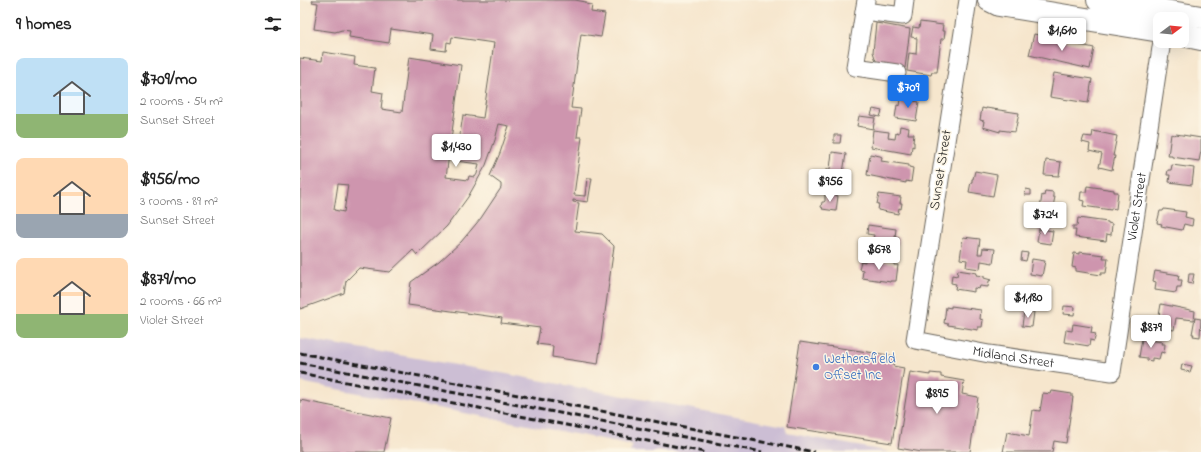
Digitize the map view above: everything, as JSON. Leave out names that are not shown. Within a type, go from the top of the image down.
[{"type":"main road","points":[[989,0],[999,5],[1120,14],[1153,18]]},
{"type":"main road","points":[[1098,0],[1120,14]]},
{"type":"main road","points":[[1189,18],[1201,17]]},
{"type":"main road","points":[[1189,36],[1201,39]]},
{"type":"street","points":[[897,73],[855,67],[865,5],[903,16],[905,0]]},
{"type":"street","name":"Sunset Street","points":[[915,340],[968,0]]},
{"type":"street","name":"Violet Street","points":[[1112,372],[1161,48]]},
{"type":"street","name":"Midland Street","points":[[915,340],[990,354],[1112,372]]},
{"type":"shaded area","points":[[300,338],[480,369],[785,426],[787,433],[890,452],[630,452],[633,445],[300,382]]},
{"type":"building","points":[[313,0],[575,0],[592,5],[591,12],[605,14],[601,37],[581,34],[571,108],[581,109],[577,137],[582,137],[574,195],[585,196],[587,178],[592,178],[588,202],[573,200],[573,202],[579,203],[575,231],[602,234],[614,246],[598,364],[552,357],[553,346],[537,344],[540,328],[501,323],[502,318],[408,305],[411,282],[439,262],[461,242],[481,218],[501,188],[501,184],[490,176],[509,126],[499,124],[486,165],[468,197],[447,226],[417,255],[413,250],[390,272],[359,268],[346,281],[344,293],[300,309],[300,58],[322,61],[323,52],[355,57],[354,65],[375,68],[372,91],[383,93],[381,109],[402,112],[409,57],[461,65],[446,177],[468,180],[469,176],[475,177],[479,164],[456,161],[463,115],[483,118],[494,43],[452,37],[451,43],[447,42],[446,51],[431,49],[433,35],[391,29],[389,43],[349,37],[350,31],[342,30],[335,32],[314,29],[318,3],[312,2]],"holes":[[[338,184],[348,185],[344,212],[334,210]]]},
{"type":"building","points":[[920,22],[943,25],[942,31],[945,31],[944,39],[941,39],[937,72],[932,72],[931,75],[907,71],[909,53],[916,54],[917,38],[911,37],[913,27],[919,28]]},
{"type":"building","points":[[876,23],[910,29],[905,68],[877,64],[873,52]]},
{"type":"building","points":[[1034,34],[1094,48],[1090,69],[1029,55]]},
{"type":"building","points":[[1054,73],[1092,79],[1088,103],[1050,97]]},
{"type":"building","points":[[905,94],[914,95],[914,101],[919,102],[916,121],[895,118],[897,105],[900,106],[901,99],[904,100]]},
{"type":"building","points":[[982,108],[1019,113],[1015,132],[1000,130],[1000,132],[983,127],[984,121],[980,120]]},
{"type":"building","points":[[873,109],[882,111],[880,117],[871,115]]},
{"type":"building","points":[[859,116],[875,118],[873,129],[857,126]]},
{"type":"building","points":[[900,126],[909,128],[908,134],[914,134],[914,147],[912,146],[911,154],[871,147],[873,130],[889,132],[888,138],[895,139],[896,132],[899,133]]},
{"type":"building","points":[[1093,131],[1117,136],[1112,170],[1099,167],[1102,154],[1089,151],[1090,144],[1082,142],[1084,136],[1092,137]]},
{"type":"building","points":[[1171,134],[1201,138],[1199,161],[1168,156]]},
{"type":"building","points":[[834,135],[841,135],[840,143],[834,143]]},
{"type":"building","points":[[832,152],[846,154],[842,179],[829,177],[829,175],[827,175],[827,169],[830,169]]},
{"type":"building","points":[[870,154],[882,157],[881,161],[909,165],[909,167],[913,168],[911,182],[906,181],[906,183],[867,175]]},
{"type":"building","points":[[1046,160],[1061,162],[1059,176],[1044,175]]},
{"type":"building","points":[[1172,165],[1194,168],[1192,185],[1169,182],[1170,175],[1167,175],[1168,170],[1171,170]]},
{"type":"building","points":[[975,171],[997,175],[993,196],[969,192]]},
{"type":"building","points":[[1087,186],[1114,190],[1114,192],[1118,192],[1116,209],[1111,208],[1111,210],[1083,206],[1084,201],[1080,200],[1081,192],[1086,192]]},
{"type":"building","points":[[1026,189],[1031,190],[1031,195],[1025,195]]},
{"type":"building","points":[[1045,191],[1053,192],[1053,197],[1055,197],[1052,211],[1040,209],[1042,195],[1044,196]]},
{"type":"building","points":[[825,194],[838,196],[836,211],[822,209],[822,202],[825,201]]},
{"type":"building","points":[[879,194],[901,197],[901,209],[899,208],[898,214],[878,210],[879,204],[877,204]]},
{"type":"building","points":[[1164,209],[1186,212],[1185,217],[1193,219],[1192,226],[1184,224],[1182,230],[1161,226],[1162,224],[1157,223],[1160,211],[1163,211]]},
{"type":"building","points":[[1078,218],[1108,222],[1112,224],[1111,235],[1107,234],[1106,241],[1075,237],[1076,230],[1073,230],[1073,226],[1077,226]]},
{"type":"building","points":[[868,225],[896,229],[895,237],[899,238],[898,245],[894,244],[892,252],[871,249],[874,235],[867,234]]},
{"type":"building","points":[[1039,229],[1053,231],[1051,244],[1037,242]]},
{"type":"building","points":[[963,237],[980,239],[978,254],[982,254],[983,248],[995,249],[993,263],[981,261],[980,269],[966,267],[967,260],[960,259]]},
{"type":"building","points":[[1022,252],[1028,253],[1026,261],[1021,260]]},
{"type":"building","points":[[1079,252],[1104,255],[1103,258],[1108,258],[1106,273],[1101,273],[1101,275],[1076,271],[1076,268],[1072,267],[1074,253],[1079,254]]},
{"type":"building","points":[[865,259],[894,263],[894,265],[898,265],[896,281],[891,282],[862,278],[863,270],[859,269],[861,261],[865,262]]},
{"type":"building","points":[[1032,259],[1045,261],[1042,276],[1030,274]]},
{"type":"building","points":[[958,270],[977,273],[976,275],[984,276],[984,278],[991,280],[989,281],[988,287],[980,286],[979,289],[974,288],[974,292],[955,289],[956,284],[951,283],[952,275],[957,276]]},
{"type":"building","points":[[1155,271],[1179,275],[1178,280],[1182,280],[1181,287],[1177,287],[1176,293],[1155,290],[1156,282],[1153,281]]},
{"type":"building","points":[[1189,274],[1194,274],[1192,284],[1188,283]]},
{"type":"building","points":[[1012,300],[1019,301],[1018,306],[1011,305]]},
{"type":"building","points":[[1161,304],[1195,311],[1194,320],[1176,318],[1174,330],[1157,327]]},
{"type":"building","points":[[951,306],[981,310],[980,319],[983,320],[982,327],[978,327],[978,330],[944,323],[946,307],[951,308]]},
{"type":"building","points":[[1064,306],[1075,307],[1074,315],[1063,314]]},
{"type":"building","points":[[1024,311],[1034,312],[1032,327],[1022,326]]},
{"type":"building","points":[[1195,318],[1201,319],[1200,337],[1193,336],[1194,334],[1192,334]]},
{"type":"building","points":[[1073,324],[1092,327],[1091,333],[1096,334],[1094,341],[1090,340],[1089,346],[1064,342],[1066,330],[1072,331]]},
{"type":"building","points":[[1142,339],[1162,342],[1161,344],[1165,344],[1164,353],[1161,352],[1159,359],[1152,358],[1152,361],[1147,360],[1147,358],[1139,357]]},
{"type":"building","points":[[800,342],[895,356],[893,366],[904,368],[892,443],[787,427]]},
{"type":"building","points":[[1182,364],[1192,366],[1190,372],[1181,370]]},
{"type":"building","points":[[910,372],[930,375],[930,373],[941,374],[941,377],[964,381],[962,394],[978,397],[970,452],[922,452],[898,448]]},
{"type":"building","points":[[1052,391],[1072,394],[1073,397],[1066,443],[1054,441],[1052,452],[1003,452],[1007,432],[1029,436],[1033,410],[1040,411],[1043,393],[1051,394]]},
{"type":"building","points":[[300,400],[391,418],[384,452],[300,452]]},
{"type":"railway","points":[[300,353],[814,452]]},
{"type":"railway","points":[[300,363],[762,452]]},
{"type":"railway","points":[[300,373],[704,452]]},
{"type":"place","name":"Wethersfield Offset Inc","points":[[816,367]]}]
